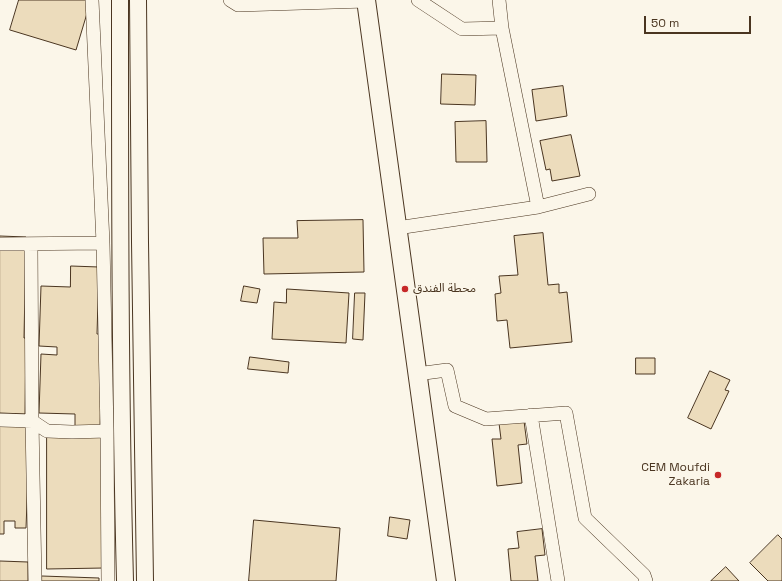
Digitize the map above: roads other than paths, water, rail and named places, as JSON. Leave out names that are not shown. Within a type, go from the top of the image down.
[{"type":"main road","points":[[366,1],[446,581]]},
{"type":"street","points":[[92,0],[103,243],[107,431],[108,581]]},
{"type":"street","points":[[120,0],[120,203],[125,581]]},
{"type":"street","points":[[138,0],[145,581]]},
{"type":"street","points":[[230,0],[238,5],[366,1]]},
{"type":"street","points":[[418,0],[462,29],[502,28]]},
{"type":"street","points":[[498,0],[502,28],[538,207]]},
{"type":"street","points":[[397,228],[538,207],[589,194]]},
{"type":"street","points":[[0,244],[103,243]]},
{"type":"street","points":[[31,244],[35,581]]},
{"type":"street","points":[[418,374],[447,370],[455,406],[486,419],[566,413],[585,518],[644,575],[646,581]]},
{"type":"street","points":[[531,416],[558,581]]},
{"type":"street","points":[[0,420],[32,421],[47,431],[107,431]]},
{"type":"place","name":"محطة الفندق","points":[[405,289]]},
{"type":"place","name":"CEM Moufdi Zakaria","points":[[718,475]]}]
